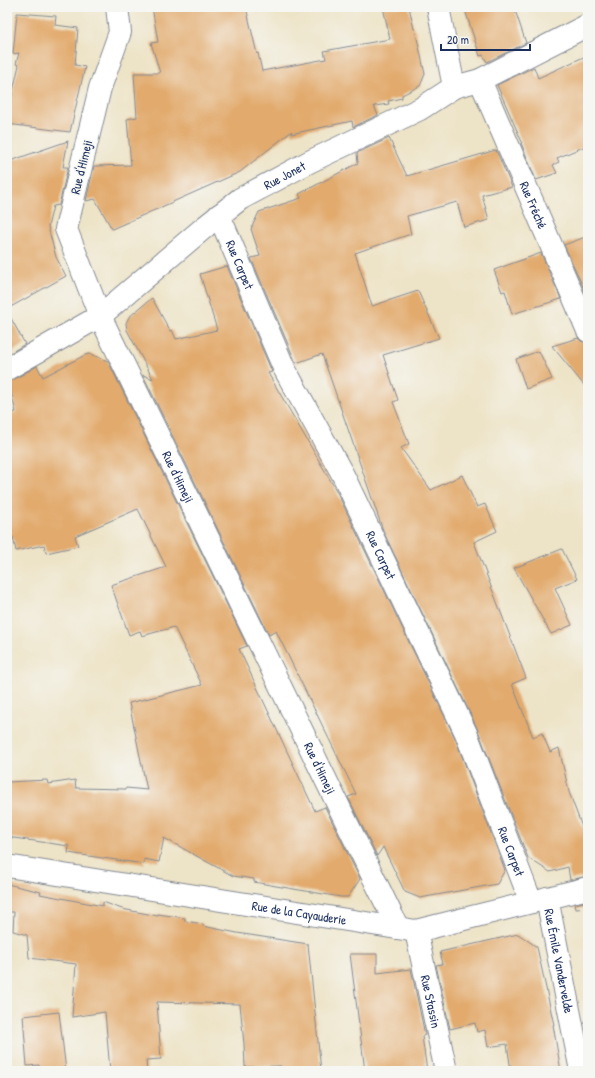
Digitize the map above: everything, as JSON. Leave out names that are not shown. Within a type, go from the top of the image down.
[{"type":"street","name":"Rue d'Himeji","points":[[117,7],[120,32],[100,88],[66,229],[100,316],[407,930]]},
{"type":"street","points":[[438,7],[454,87]]},
{"type":"street","name":"Rue Jonet","points":[[7,369],[100,316],[240,199],[309,162],[420,109],[454,87],[480,80],[588,25]]},
{"type":"street","name":"Rue Fréché","points":[[480,80],[588,331]]},
{"type":"street","name":"Rue Carpet","points":[[219,215],[284,368],[343,475],[466,733],[539,900]]},
{"type":"street","name":"Rue de la Cayauderie","points":[[7,866],[407,930],[588,888]]},
{"type":"street","name":"Rue Émile Vandervelde","points":[[539,900],[581,1071]]},
{"type":"street","name":"Rue Stassin","points":[[407,930],[446,1071]]},
{"type":"building","points":[[152,7],[246,7],[262,71],[326,59],[324,51],[390,39],[383,7],[409,7],[425,74],[420,86],[402,95],[402,98],[388,101],[389,104],[374,106],[378,115],[353,127],[352,121],[291,134],[292,131],[240,172],[112,229],[95,199],[86,201],[94,166],[131,165],[127,119],[137,117],[134,73],[160,73],[151,43],[158,42]]},
{"type":"building","points":[[464,7],[514,7],[526,43],[487,62],[483,55],[480,56]]},
{"type":"building","points":[[17,13],[56,16],[55,25],[78,28],[75,65],[85,67],[70,132],[7,124],[7,117],[19,65],[16,64],[19,53],[13,54]]},
{"type":"building","points":[[588,55],[588,145],[557,158],[559,162],[553,165],[557,173],[536,180],[521,143],[522,142],[497,85],[534,67],[538,78]]},
{"type":"building","points":[[389,138],[407,176],[496,150],[512,187],[482,195],[489,220],[464,227],[457,202],[407,216],[411,234],[355,253],[372,306],[418,291],[439,338],[383,355],[398,400],[393,402],[409,444],[401,448],[431,490],[462,475],[477,507],[485,504],[497,531],[474,542],[526,678],[512,684],[533,737],[542,733],[550,752],[559,748],[569,792],[582,827],[588,827],[588,876],[570,880],[568,867],[550,872],[528,858],[477,728],[384,533],[322,354],[296,363],[251,258],[260,256],[251,229],[259,212],[301,198],[299,194],[358,163],[357,153]]},
{"type":"building","points":[[68,141],[63,167],[68,167],[59,205],[53,206],[48,227],[56,257],[66,276],[7,309],[7,162]]},
{"type":"building","points":[[588,236],[588,290],[585,291],[564,245]]},
{"type":"building","points":[[541,253],[561,299],[512,314],[505,291],[502,292],[494,270]]},
{"type":"building","points":[[227,266],[272,372],[268,373],[336,490],[455,738],[505,870],[497,884],[420,898],[405,892],[383,847],[377,856],[348,797],[356,794],[276,631],[269,635],[143,375],[153,379],[127,330],[126,323],[129,317],[152,298],[176,339],[217,330],[200,274]]},
{"type":"building","points":[[7,311],[25,344],[7,355]]},
{"type":"building","points":[[578,338],[581,341],[588,343],[588,390],[552,346]]},
{"type":"building","points":[[539,351],[552,379],[526,389],[516,359]]},
{"type":"building","points":[[90,354],[108,361],[247,646],[239,649],[315,811],[325,807],[360,879],[348,897],[254,882],[254,879],[233,876],[164,838],[159,862],[144,859],[144,864],[68,853],[69,846],[7,837],[7,782],[47,780],[48,784],[75,780],[76,788],[126,788],[147,790],[129,703],[202,685],[174,627],[142,636],[140,631],[129,635],[111,585],[166,567],[138,509],[75,536],[78,546],[46,553],[44,545],[16,551],[13,537],[7,538],[7,414],[16,412],[8,381],[13,380],[37,366],[43,377],[85,355]]},
{"type":"building","points":[[562,549],[577,579],[555,588],[572,625],[551,634],[514,568]]},
{"type":"building","points":[[7,884],[41,892],[40,894],[103,906],[103,902],[122,909],[158,916],[158,914],[185,918],[185,921],[237,933],[308,944],[321,1071],[282,1071],[281,1066],[245,1067],[240,1004],[157,1002],[161,1059],[146,1060],[147,1071],[110,1071],[105,1012],[72,1017],[76,964],[29,958],[27,935],[13,931],[14,912],[7,912]]},
{"type":"building","points":[[588,901],[588,908],[576,909],[575,904]]},
{"type":"building","points":[[518,934],[537,947],[554,1025],[561,1071],[511,1071],[507,1044],[488,1047],[485,1030],[477,1032],[475,1023],[450,1029],[436,965],[443,964],[440,952]]},
{"type":"building","points":[[350,954],[377,954],[377,973],[411,969],[425,1035],[422,1036],[427,1071],[365,1071]]},
{"type":"building","points":[[59,1012],[66,1071],[40,1071],[39,1065],[27,1066],[23,1016]]}]
